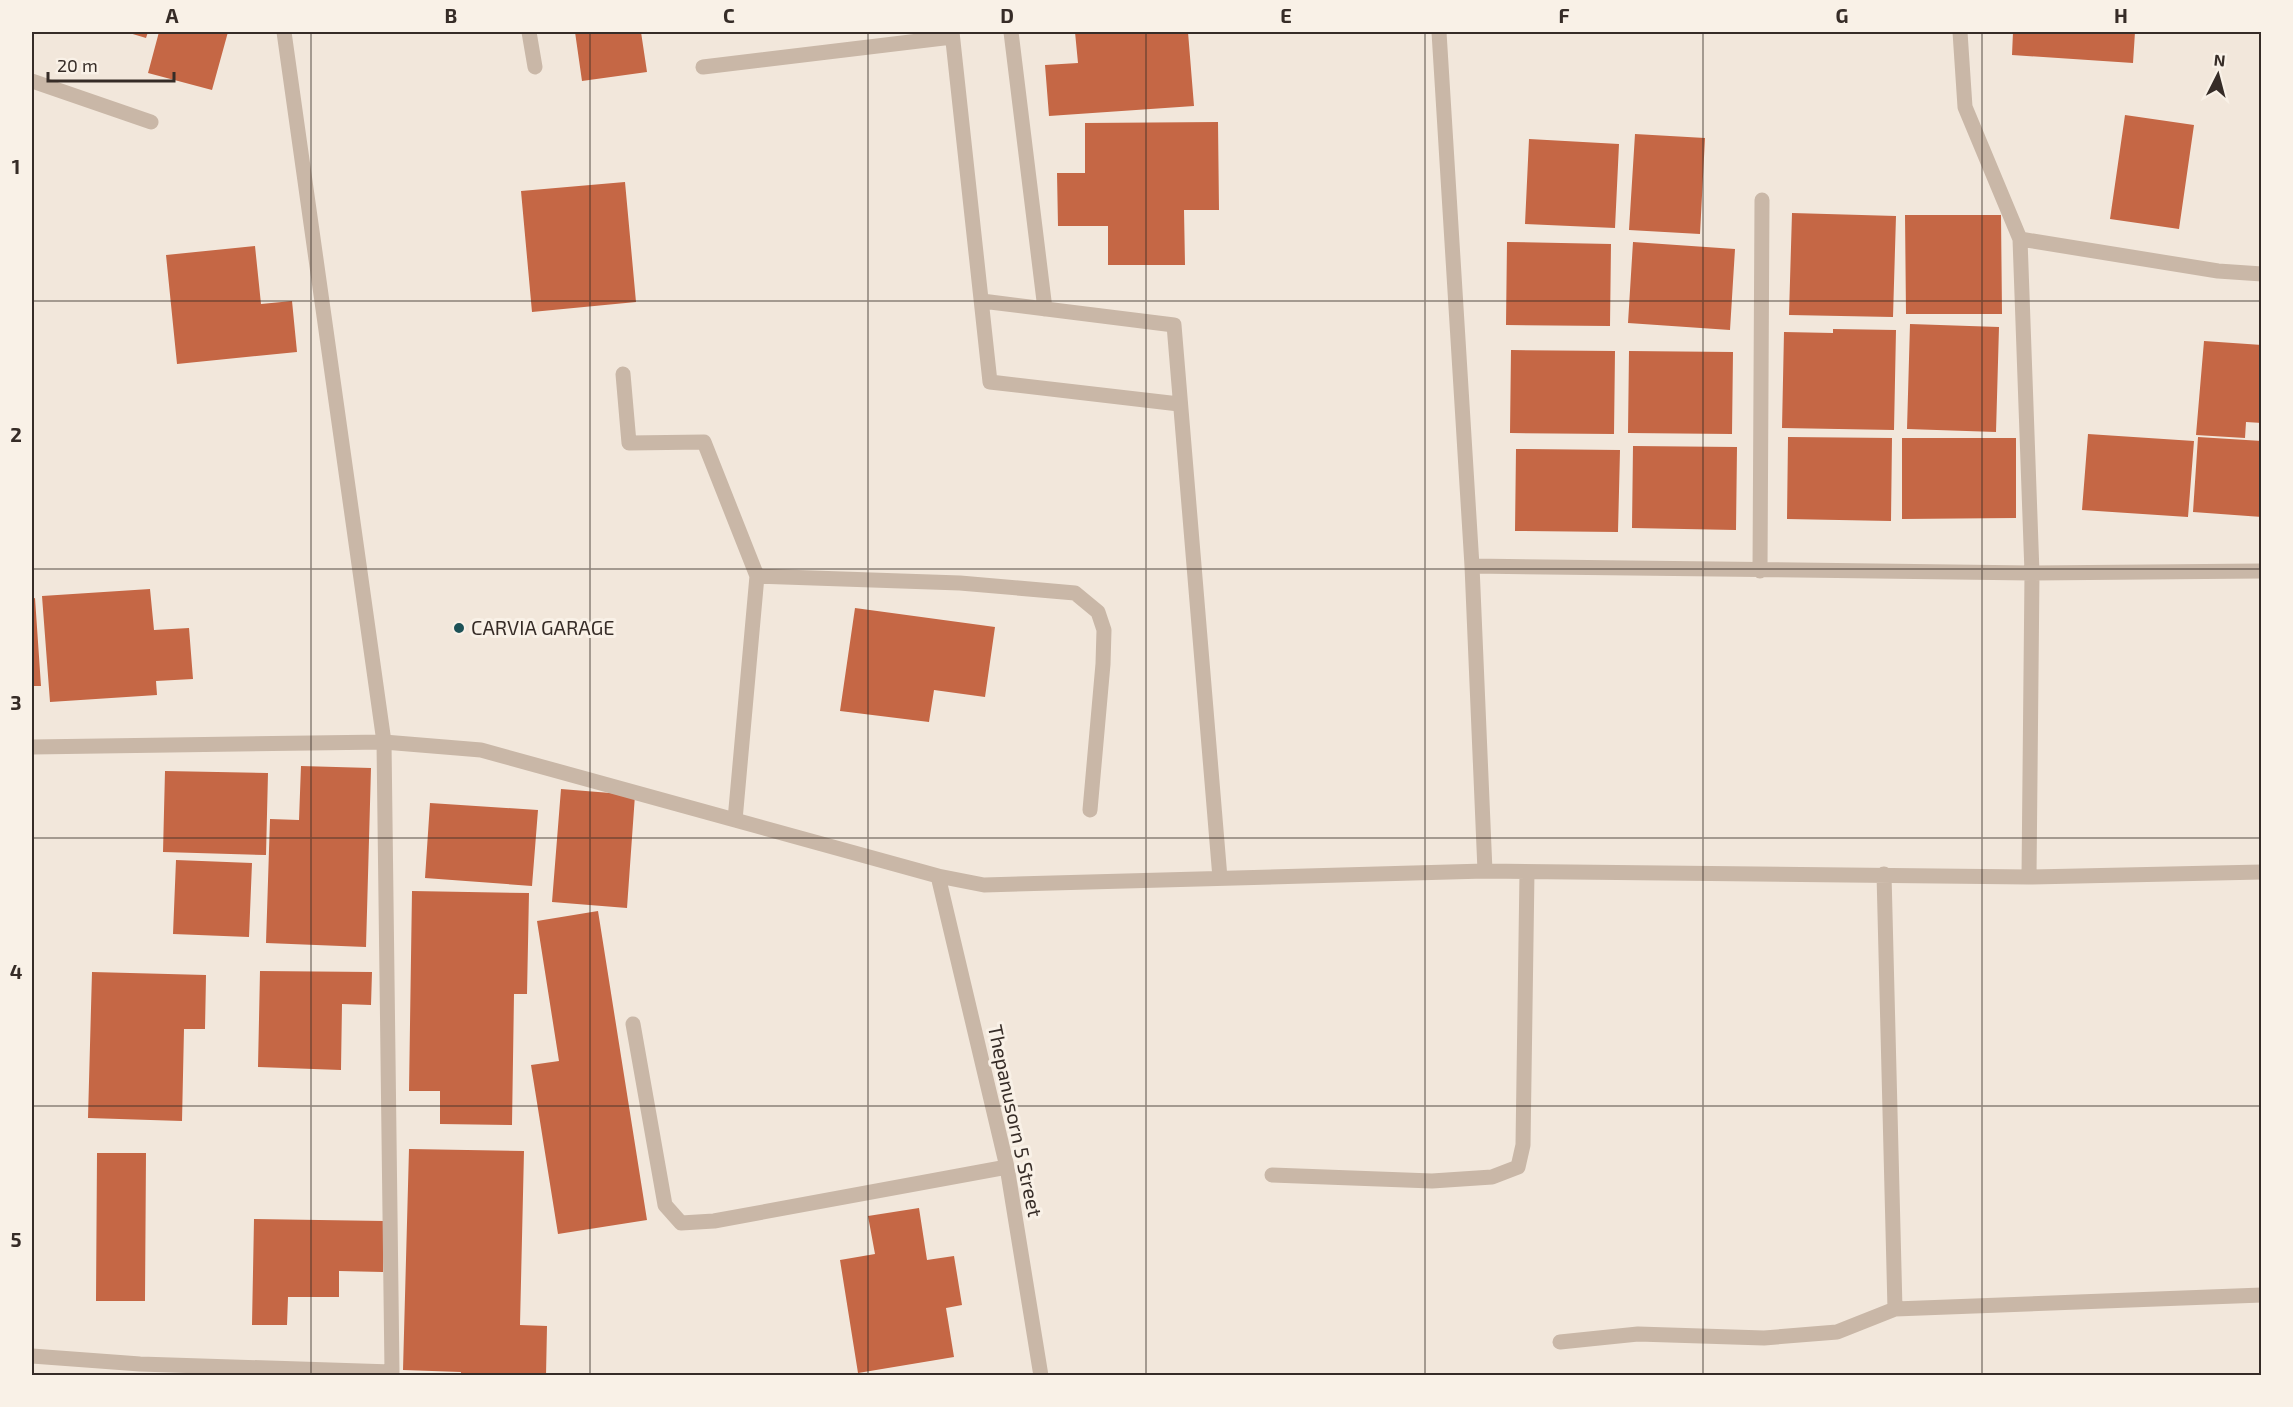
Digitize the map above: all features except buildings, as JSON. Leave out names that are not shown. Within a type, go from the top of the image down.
[{"type":"street","points":[[32,1356],[142,1370],[392,1372],[384,742],[284,32]]},
{"type":"street","points":[[530,32],[535,67]]},
{"type":"street","points":[[1011,32],[1045,309]]},
{"type":"street","points":[[1438,32],[1472,566],[1485,871]]},
{"type":"street","points":[[1960,32],[1965,107],[2020,239],[2032,573],[2029,877]]},
{"type":"street","points":[[703,67],[952,34],[990,382],[1179,404]]},
{"type":"street","points":[[32,81],[151,122]]},
{"type":"street","points":[[1760,571],[1762,200]]},
{"type":"street","points":[[2020,239],[2218,271],[2262,274]]},
{"type":"street","points":[[982,301],[1174,325],[1220,878]]},
{"type":"street","points":[[623,374],[629,443],[704,442],[757,576],[735,820]]},
{"type":"street","points":[[1472,566],[2032,573],[2262,571]]},
{"type":"street","points":[[757,576],[960,583],[1075,593],[1098,612],[1104,630],[1104,664],[1090,810]]},
{"type":"street","points":[[32,747],[384,742],[481,750],[938,876],[984,885],[1485,871],[2029,877],[2262,872]]},
{"type":"street","points":[[1272,1175],[1432,1181],[1492,1177],[1518,1167],[1523,1145],[1527,872]]},
{"type":"street","points":[[1884,874],[1895,1309]]},
{"type":"street","name":"Thepanusorn 5 Street","points":[[938,876],[1006,1167],[1041,1376]]},
{"type":"street","points":[[633,1024],[665,1205],[681,1223],[714,1221],[1006,1167]]},
{"type":"street","points":[[1560,1342],[1638,1334],[1764,1338],[1837,1332],[1895,1309],[2262,1294]]},
{"type":"place","name":"CARVIA GARAGE","points":[[459,628]]}]
